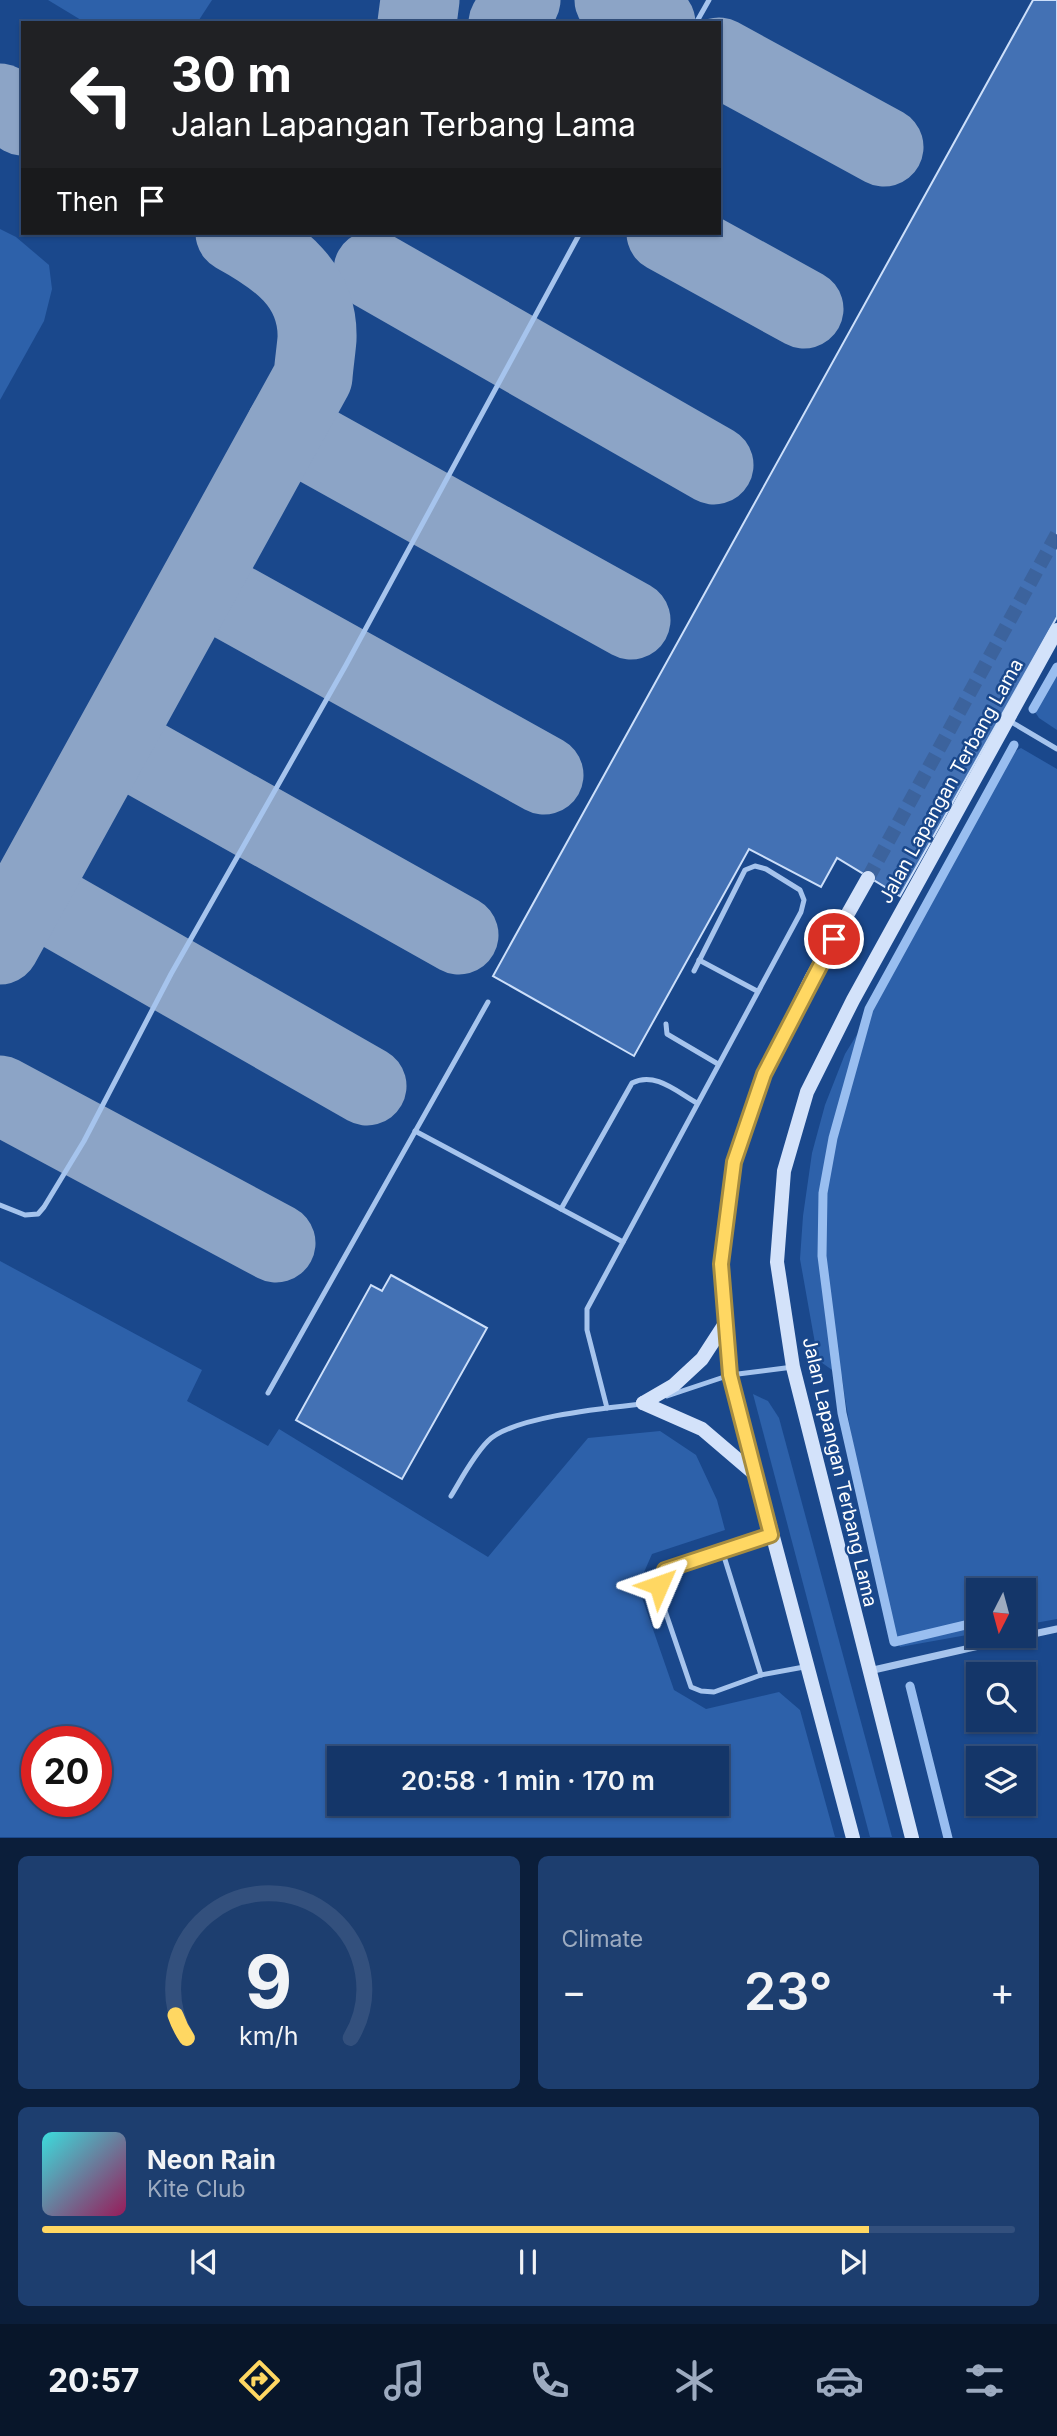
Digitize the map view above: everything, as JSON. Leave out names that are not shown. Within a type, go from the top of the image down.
[{"type":"main road","name":"Jalan Lapangan Terbang Lama","points":[[912,1838],[793,1367],[777,1262],[784,1171],[807,1092],[852,999],[1057,630]]},
{"type":"main road","name":"Jalan Lapangan Terbang Lama","points":[[853,1838],[730,1375],[721,1264],[734,1162],[764,1074],[811,979],[868,878]]},
{"type":"main road","points":[[643,1404],[674,1385],[702,1359],[726,1322]]},
{"type":"main road","points":[[643,1404],[702,1429],[757,1476]]},
{"type":"street","points":[[1036,1633],[1057,1629]]},
{"type":"street","points":[[869,1672],[972,1648]]},
{"type":"lane","points":[[697,21],[709,0]]},
{"type":"lane","points":[[0,1205],[25,1215],[38,1214],[84,1141],[171,974],[346,665],[579,235]]},
{"type":"lane","points":[[1007,719],[1057,749]]},
{"type":"lane","points":[[607,1408],[587,1331],[587,1309],[801,912],[804,900],[800,890],[766,869],[755,866],[746,870],[694,971]]},
{"type":"lane","points":[[699,960],[757,991]]},
{"type":"lane","points":[[268,1393],[488,1002]]},
{"type":"lane","points":[[666,1024],[667,1034],[675,1041],[718,1063]]},
{"type":"lane","points":[[561,1209],[632,1083],[641,1078],[653,1078],[697,1103]]},
{"type":"lane","points":[[415,1130],[623,1242]]},
{"type":"lane","points":[[451,1496],[487,1441],[503,1430],[526,1423],[643,1404],[730,1375],[793,1367]]},
{"type":"lane","points":[[771,1535],[665,1570],[659,1585],[661,1599],[691,1687],[714,1692],[761,1675],[808,1666]]},
{"type":"lane","points":[[722,1550],[761,1675]]},
{"type":"shaded area","points":[[48,0],[212,0],[198,21],[83,21]]},
{"type":"shaded area","points":[[0,229],[16,237],[49,265],[52,289],[44,321],[0,400]]},
{"type":"shaded area","points":[[1057,667],[1057,730],[1039,718],[1033,709]]},
{"type":"shaded area","points":[[1021,748],[1057,769],[1057,1619],[1036,1623],[1036,1578],[966,1578],[966,1635],[900,1647],[860,1477],[842,1377],[818,1360],[800,1259],[803,1216],[812,1153],[825,1105],[845,1054],[1014,752]]},
{"type":"shaded area","points":[[0,1261],[202,1370],[187,1401],[268,1446],[279,1429],[488,1557],[588,1438],[660,1431],[696,1455],[717,1500],[725,1530],[652,1554],[638,1586],[674,1690],[706,1709],[779,1692],[800,1710],[835,1837],[0,1837]]},
{"type":"shaded area","points":[[753,1394],[768,1401],[779,1418],[892,1837],[870,1837]]},
{"type":"building","points":[[1033,0],[1057,0],[1057,617],[900,896],[837,858],[821,887],[749,849],[634,1056],[493,976]]},
{"type":"building","points":[[391,1275],[487,1328],[402,1479],[296,1420],[371,1285],[382,1291]]},
{"type":"waterway","points":[[1033,709],[1057,667]]},
{"type":"waterway","points":[[966,1625],[894,1642],[842,1413],[822,1256],[823,1193],[833,1138],[869,1009],[1014,745]]},
{"type":"waterway","points":[[910,1686],[948,1838]]},
{"type":"taxiway","points":[[417,21],[420,0]]},
{"type":"taxiway","points":[[509,21],[521,0]]},
{"type":"taxiway","points":[[614,0],[652,21]]},
{"type":"taxiway","points":[[721,58],[884,147]]},
{"type":"taxiway","points":[[0,103],[21,115]]},
{"type":"taxiway","points":[[0,945],[313,377],[317,339],[311,302],[303,287],[280,262],[238,235]]},
{"type":"taxiway","points":[[670,235],[804,309]]},
{"type":"taxiway","points":[[373,270],[714,465]]},
{"type":"taxiway","points":[[285,428],[631,620]]},
{"type":"taxiway","points":[[200,584],[544,775]]},
{"type":"taxiway","points":[[113,741],[459,935]]},
{"type":"taxiway","points":[[29,893],[367,1086]]},
{"type":"taxiway","points":[[0,1095],[276,1243]]},
{"type":"tunnel","points":[[868,878],[1057,534]]},
{"type":"route","points":[[659,1585],[660,1576],[665,1570],[771,1535],[730,1375],[721,1264],[734,1162],[764,1074],[834,939]]}]
